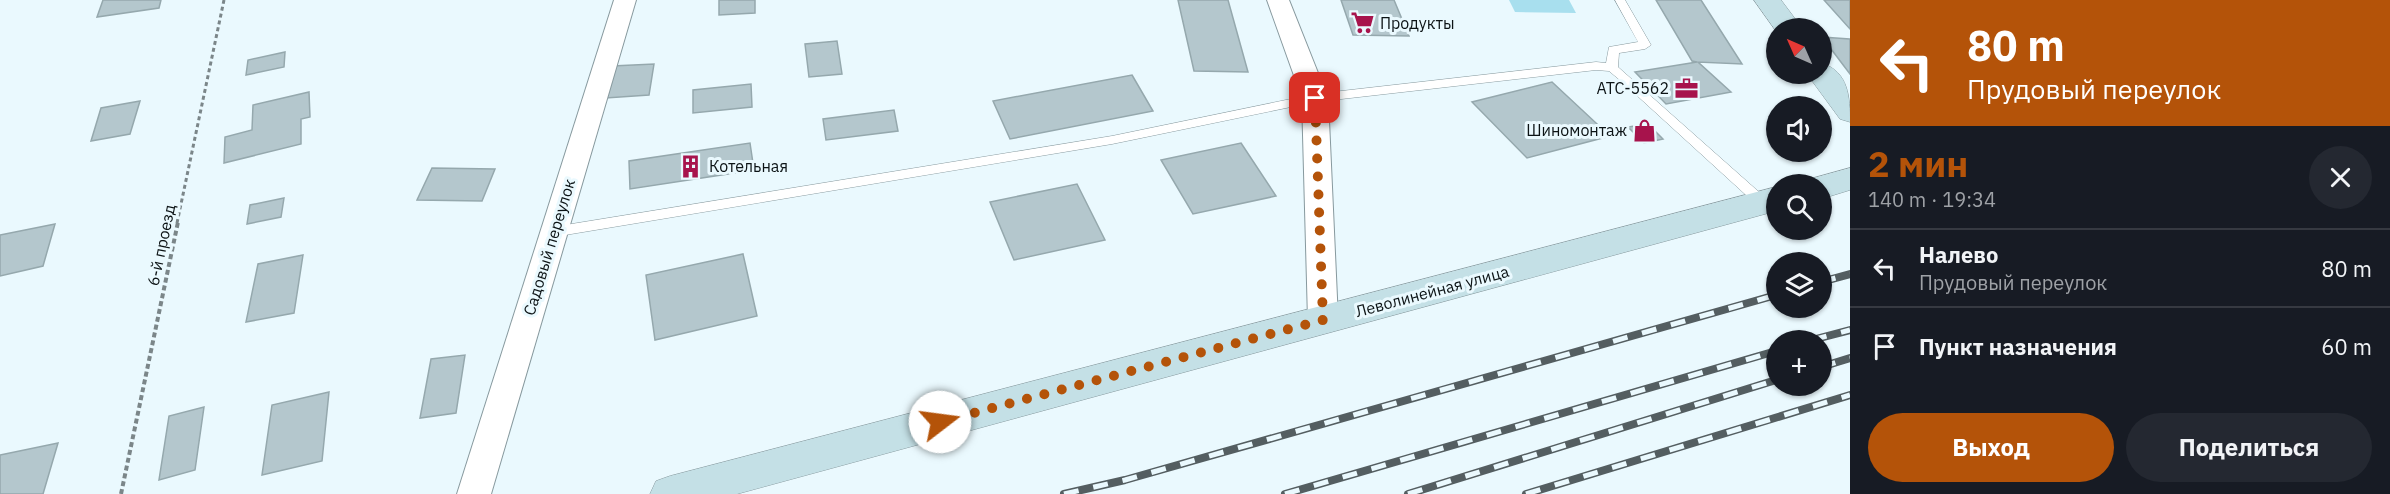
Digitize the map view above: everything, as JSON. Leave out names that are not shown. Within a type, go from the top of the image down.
[{"type":"main road","points":[[1767,0],[1780,18]]},
{"type":"main road","points":[[1829,84],[1850,112]]},
{"type":"main road","points":[[1832,184],[1850,179]]},
{"type":"main road","name":"Леволинейная улица","points":[[670,494],[1766,202]]},
{"type":"street","name":"Садовый переулок","points":[[474,494],[625,0]]},
{"type":"street","points":[[1278,0],[1315,98],[1323,320]]},
{"type":"lane","points":[[1612,68],[1613,50],[1645,45],[1620,0]]},
{"type":"lane","points":[[553,232],[1112,140],[1315,98],[1596,66],[1612,68],[1766,198]]},
{"type":"path","name":"6-й проезд","points":[[121,494],[224,0]]},
{"type":"shaded area","points":[[1509,0],[1569,0],[1576,13],[1515,12]]},
{"type":"building","points":[[103,0],[161,0],[159,8],[97,17]]},
{"type":"building","points":[[719,0],[755,0],[755,13],[719,15]]},
{"type":"building","points":[[1178,0],[1228,0],[1248,72],[1194,71]]},
{"type":"building","points":[[1341,0],[1394,0],[1409,36],[1353,35]]},
{"type":"building","points":[[1656,0],[1701,0],[1742,64],[1698,62],[1731,92],[1666,104],[1635,72],[1697,62],[1692,61]]},
{"type":"building","points":[[1824,0],[1850,0],[1850,29]]},
{"type":"building","points":[[1832,38],[1850,39],[1850,74],[1832,50]]},
{"type":"building","points":[[837,41],[842,74],[809,77],[805,44]]},
{"type":"building","points":[[285,52],[284,67],[246,75],[248,60]]},
{"type":"building","points":[[654,64],[649,95],[606,98],[612,66]]},
{"type":"building","points":[[1132,75],[1153,111],[1010,139],[993,101]]},
{"type":"building","points":[[1552,82],[1610,136],[1527,158],[1472,102]]},
{"type":"building","points":[[751,84],[752,107],[693,113],[693,90]]},
{"type":"building","points":[[309,92],[310,117],[301,119],[301,144],[224,163],[225,137],[252,130],[253,105]]},
{"type":"building","points":[[140,101],[130,134],[91,141],[101,108]]},
{"type":"building","points":[[894,110],[898,131],[826,140],[823,119]]},
{"type":"building","points":[[1648,124],[1663,139],[1644,143],[1628,127]]},
{"type":"building","name":"Котельная","points":[[750,143],[754,170],[630,189],[629,161]]},
{"type":"building","points":[[1241,143],[1276,196],[1193,214],[1161,160]]},
{"type":"building","points":[[432,168],[495,169],[482,201],[417,200]]},
{"type":"building","points":[[1077,184],[1105,240],[1014,260],[990,202]]},
{"type":"building","points":[[284,198],[281,217],[247,224],[250,205]]},
{"type":"building","points":[[55,224],[43,266],[0,276],[0,235]]},
{"type":"building","points":[[743,254],[757,316],[655,340],[646,275]]},
{"type":"building","points":[[303,255],[294,313],[246,322],[258,264]]},
{"type":"building","points":[[465,355],[456,413],[420,418],[431,359]]},
{"type":"building","points":[[329,392],[322,461],[262,475],[272,405]]},
{"type":"building","points":[[204,407],[195,470],[159,480],[169,416]]},
{"type":"building","points":[[58,443],[43,494],[0,494],[0,455]]},
{"type":"railway","points":[[1832,279],[1850,274]]},
{"type":"railway","points":[[1064,494],[1125,480],[1766,298]]},
{"type":"railway","points":[[1832,335],[1850,330]]},
{"type":"railway","points":[[1285,494],[1766,354]]},
{"type":"railway","points":[[1832,364],[1850,358]]},
{"type":"railway","points":[[1408,494],[1766,383]]},
{"type":"railway","points":[[1526,494],[1850,395]]},
{"type":"place","name":"Продукты","points":[[1362,23]]},
{"type":"place","name":"АТС-5562","points":[[1687,88]]},
{"type":"place","name":"Шиномонтаж","points":[[1645,130]]},
{"type":"place","name":"Котельная","points":[[691,166]]},
{"type":"route","points":[[940,422],[1323,320],[1315,98]]}]
